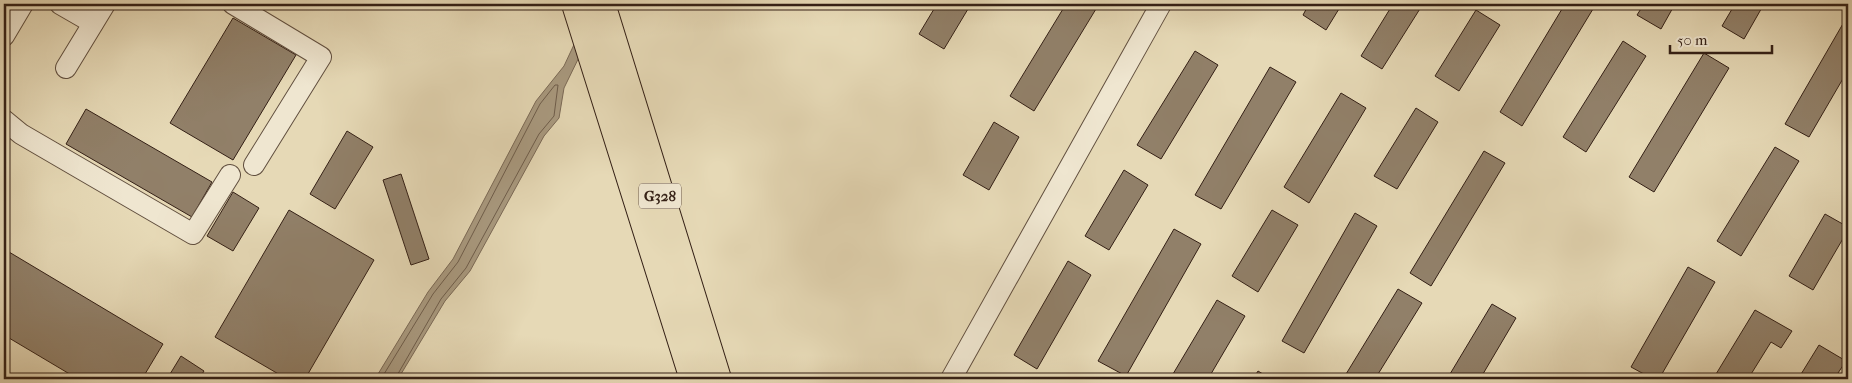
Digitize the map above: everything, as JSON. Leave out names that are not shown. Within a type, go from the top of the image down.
[{"type":"highway","name":"G328","points":[[590,10],[591,46],[694,379]]},
{"type":"highway","name":"G328","points":[[590,10],[717,379]]},
{"type":"street","points":[[4,36],[23,4]]},
{"type":"street","points":[[60,4],[93,23]]},
{"type":"street","points":[[66,68],[105,4]]},
{"type":"street","points":[[233,4],[320,57],[254,165]]},
{"type":"street","points":[[951,379],[1161,4]]},
{"type":"street","points":[[4,120],[21,134],[193,234],[230,175]]},
{"type":"water","points":[[593,4],[605,4],[564,88],[559,118],[544,136],[470,271],[445,301],[398,379],[375,379],[428,292],[453,259],[536,101],[564,66]]},
{"type":"building","points":[[937,4],[971,4],[944,49],[919,34]]},
{"type":"building","points":[[1066,4],[1099,4],[1034,111],[1010,96]]},
{"type":"building","points":[[1309,4],[1342,4],[1326,30],[1303,15]]},
{"type":"building","points":[[1393,4],[1423,4],[1382,69],[1361,56]]},
{"type":"building","points":[[1565,4],[1596,4],[1522,126],[1500,112]]},
{"type":"building","points":[[1644,4],[1675,4],[1661,29],[1637,15]]},
{"type":"building","points":[[1735,4],[1764,4],[1744,39],[1722,26]]},
{"type":"building","points":[[1476,10],[1500,25],[1459,91],[1435,76]]},
{"type":"building","points":[[1848,15],[1848,70],[1809,137],[1785,124]]},
{"type":"building","points":[[233,18],[296,55],[233,160],[170,123]]},
{"type":"building","points":[[1623,41],[1646,56],[1586,152],[1563,137]]},
{"type":"building","points":[[1195,51],[1218,65],[1161,159],[1137,145]]},
{"type":"building","points":[[1704,53],[1729,68],[1654,192],[1629,177]]},
{"type":"building","points":[[1270,67],[1296,82],[1221,209],[1195,195]]},
{"type":"building","points":[[1341,93],[1366,108],[1309,203],[1284,187]]},
{"type":"building","points":[[1416,108],[1438,122],[1397,189],[1374,176]]},
{"type":"building","points":[[86,109],[212,182],[192,217],[66,144]]},
{"type":"building","points":[[994,122],[1019,137],[989,190],[963,175]]},
{"type":"building","points":[[347,131],[373,147],[335,209],[310,194]]},
{"type":"building","points":[[1775,147],[1799,161],[1741,256],[1717,241]]},
{"type":"building","points":[[1484,151],[1505,163],[1431,286],[1410,273]]},
{"type":"building","points":[[1124,170],[1148,185],[1109,250],[1085,236]]},
{"type":"building","points":[[401,174],[429,259],[411,265],[383,180]]},
{"type":"building","points":[[233,192],[259,208],[233,251],[207,236]]},
{"type":"building","points":[[289,210],[374,260],[305,379],[287,379],[215,337]]},
{"type":"building","points":[[1272,210],[1298,225],[1258,292],[1232,276]]},
{"type":"building","points":[[1355,213],[1377,226],[1304,353],[1282,341]]},
{"type":"building","points":[[1825,214],[1848,227],[1848,230],[1813,290],[1789,276]]},
{"type":"building","points":[[1174,229],[1201,244],[1126,376],[1098,361]]},
{"type":"building","points":[[4,249],[163,344],[142,379],[78,379],[4,335]]},
{"type":"building","points":[[1068,261],[1091,275],[1037,369],[1014,355]]},
{"type":"building","points":[[1688,267],[1715,282],[1659,379],[1653,379],[1631,367]]},
{"type":"building","points":[[1398,289],[1422,303],[1375,379],[1343,379]]},
{"type":"building","points":[[1217,300],[1245,316],[1208,379],[1170,379]]},
{"type":"building","points":[[1492,304],[1516,318],[1480,379],[1447,379]]},
{"type":"building","points":[[1755,310],[1792,331],[1781,348],[1771,342],[1748,379],[1713,379]]},
{"type":"building","points":[[1819,345],[1846,361],[1834,379],[1798,379]]},
{"type":"building","points":[[181,356],[204,371],[199,379],[167,379]]},
{"type":"building","points":[[1258,371],[1271,379],[1253,379]]}]
